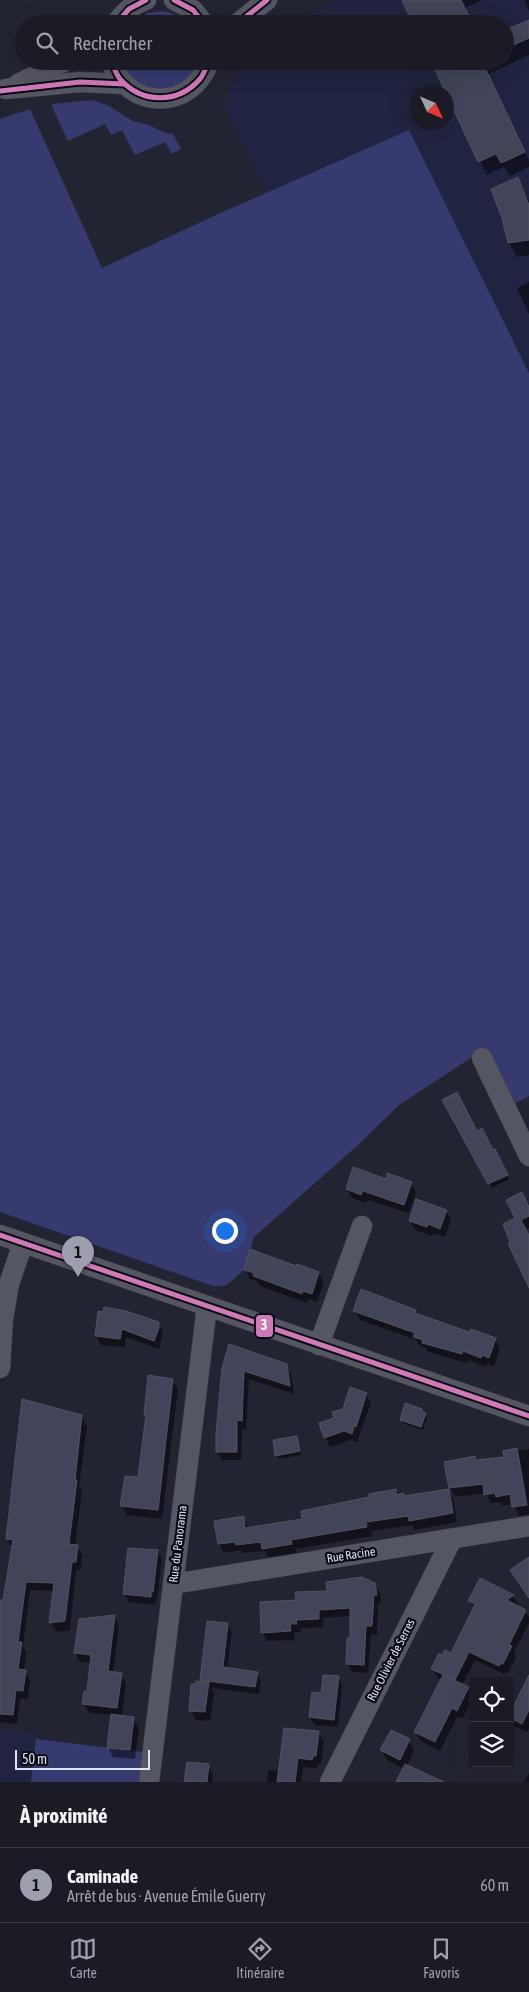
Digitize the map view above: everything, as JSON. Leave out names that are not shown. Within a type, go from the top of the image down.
[{"type":"street","points":[[113,0],[114,15]]},
{"type":"street","points":[[122,15],[133,5],[146,0]]},
{"type":"street","points":[[248,15],[267,0]]},
{"type":"street","points":[[181,1],[196,15]]},
{"type":"street","points":[[3,90],[46,70]]},
{"type":"street","points":[[114,70],[124,84],[144,96],[156,99],[171,98],[184,93],[196,83],[205,70]]},
{"type":"street","points":[[3,90],[80,82],[124,84]]},
{"type":"street","points":[[482,1058],[529,1156]]},
{"type":"street","points":[[319,1345],[362,1226]]},
{"type":"street","points":[[0,1235],[529,1416]]},
{"type":"street","points":[[0,1368],[3,1319],[9,1284],[23,1243]]},
{"type":"street","name":"Rue du Panorama","points":[[149,1782],[207,1306]]},
{"type":"street","name":"Rue Racine","points":[[173,1584],[529,1526]]},
{"type":"street","name":"Rue Olivier de Serres","points":[[330,1782],[452,1539]]},
{"type":"shaded area","points":[[339,0],[529,0],[529,373],[409,130],[266,193],[223,106],[237,70],[514,70],[514,15],[308,15]]},
{"type":"shaded area","points":[[160,11],[177,15],[144,15]]},
{"type":"shaded area","points":[[127,70],[192,70],[182,81],[172,86],[160,88],[148,86],[137,81]]},
{"type":"shaded area","points":[[92,100],[107,105],[133,121],[173,134],[181,149],[172,154],[165,142],[135,155],[122,130],[111,135],[105,124],[68,141],[52,104]]},
{"type":"shaded area","points":[[30,109],[102,268],[216,215],[409,130],[529,373],[529,1096],[514,1104],[486,1048],[399,1105],[358,1145],[254,1237],[244,1270],[224,1286],[213,1286],[0,1212],[0,119]]},
{"type":"shaded area","points":[[0,1729],[36,1733],[36,1739],[143,1752],[139,1782],[0,1782]]},
{"type":"shaded area","points":[[36,1739],[143,1752],[139,1782],[31,1782]]},
{"type":"building","points":[[402,0],[461,0],[468,15],[409,15]]},
{"type":"building","points":[[529,20],[529,38],[514,45],[514,26]]},
{"type":"building","points":[[435,70],[486,70],[525,152],[501,163],[496,154],[478,162],[454,110],[454,85],[442,85]]},
{"type":"building","points":[[518,177],[529,205],[529,240],[508,243],[502,218],[491,189]]},
{"type":"building","points":[[457,1092],[477,1131],[482,1128],[508,1175],[488,1184],[442,1100]]},
{"type":"building","points":[[353,1167],[386,1179],[387,1173],[412,1182],[404,1205],[363,1191],[361,1195],[346,1189]]},
{"type":"building","points":[[522,1192],[529,1207],[529,1216],[521,1220],[529,1235],[529,1288],[508,1243],[510,1242],[503,1224],[515,1218],[506,1200]]},
{"type":"building","points":[[416,1199],[447,1210],[440,1229],[428,1224],[427,1227],[409,1221]]},
{"type":"building","points":[[250,1249],[296,1266],[297,1264],[319,1272],[312,1294],[303,1291],[302,1294],[253,1276],[254,1273],[244,1270]]},
{"type":"building","points":[[361,1289],[416,1310],[415,1313],[469,1332],[471,1329],[496,1338],[489,1358],[482,1355],[481,1358],[463,1351],[462,1354],[422,1343],[423,1340],[413,1337],[415,1333],[353,1311]]},
{"type":"building","points":[[104,1307],[126,1311],[159,1322],[159,1328],[154,1341],[122,1329],[120,1339],[95,1336],[98,1311],[103,1312]]},
{"type":"building","points":[[229,1344],[287,1364],[290,1386],[244,1371],[242,1421],[237,1420],[237,1452],[216,1452],[222,1368]]},
{"type":"building","points":[[148,1375],[173,1379],[158,1510],[120,1506],[125,1476],[138,1477],[146,1415],[144,1415]]},
{"type":"building","points":[[350,1387],[367,1393],[356,1427],[354,1426],[352,1434],[344,1431],[324,1438],[319,1423],[334,1418],[332,1412],[343,1409]]},
{"type":"building","points":[[22,1399],[82,1415],[75,1480],[77,1480],[69,1544],[78,1545],[76,1562],[72,1562],[65,1621],[49,1623],[54,1583],[26,1582],[18,1642],[22,1642],[18,1669],[26,1670],[23,1691],[16,1690],[13,1715],[0,1714],[0,1600],[3,1600],[13,1540],[6,1539]]},
{"type":"building","points":[[405,1403],[422,1409],[421,1411],[426,1413],[421,1427],[400,1420]]},
{"type":"building","points":[[297,1436],[300,1451],[275,1456],[273,1440]]},
{"type":"building","points":[[517,1448],[527,1505],[512,1507],[510,1494],[496,1497],[495,1493],[484,1495],[483,1484],[449,1488],[444,1462],[475,1456],[476,1460],[504,1457],[503,1451]]},
{"type":"building","points":[[396,1489],[396,1495],[404,1493],[404,1496],[449,1489],[453,1513],[409,1521],[408,1516],[366,1522],[367,1527],[291,1540],[292,1544],[262,1549],[261,1542],[236,1545],[235,1542],[218,1544],[214,1521],[244,1516],[245,1528],[302,1519],[301,1511],[369,1497],[369,1494]]},
{"type":"building","points":[[128,1548],[158,1550],[151,1597],[123,1594]]},
{"type":"building","points":[[529,1557],[529,1598],[510,1570]]},
{"type":"building","points":[[362,1577],[375,1583],[377,1595],[374,1595],[372,1626],[366,1626],[364,1665],[346,1664],[347,1638],[350,1638],[350,1608],[319,1610],[319,1619],[296,1620],[297,1624],[290,1624],[291,1631],[261,1633],[260,1602],[296,1600],[295,1592],[327,1591],[326,1582]]},
{"type":"building","points":[[480,1578],[514,1595],[507,1600],[526,1610],[509,1645],[512,1646],[503,1664],[499,1666],[469,1652],[455,1680],[431,1669],[439,1653],[442,1655],[445,1650],[451,1653],[475,1604],[468,1601]]},
{"type":"building","points":[[115,1615],[108,1671],[122,1673],[117,1708],[82,1704],[84,1691],[87,1691],[91,1655],[74,1653],[79,1619]]},
{"type":"building","points":[[207,1621],[228,1623],[223,1667],[258,1672],[255,1687],[200,1680]]},
{"type":"building","points":[[323,1675],[339,1676],[334,1720],[309,1717],[312,1692],[321,1693]]},
{"type":"building","points":[[443,1675],[469,1687],[457,1711],[452,1708],[435,1742],[414,1732]]},
{"type":"building","points":[[529,1675],[529,1710],[522,1724],[514,1720],[514,1705]]},
{"type":"building","points":[[196,1681],[209,1682],[205,1712],[189,1711],[191,1684],[195,1684]]},
{"type":"building","points":[[111,1714],[134,1717],[130,1750],[107,1748]]},
{"type":"building","points":[[284,1728],[319,1731],[316,1756],[313,1756],[312,1760],[298,1758],[295,1782],[277,1782]]},
{"type":"building","points":[[391,1730],[410,1739],[400,1760],[380,1750]]},
{"type":"building","points":[[187,1762],[209,1764],[207,1782],[184,1782]]},
{"type":"building","points":[[405,1764],[444,1782],[396,1782]]},
{"type":"transit line","name":"3","points":[[124,15],[129,9],[146,0]]},
{"type":"transit line","name":"3","points":[[174,0],[193,10],[197,15]]},
{"type":"transit line","name":"3","points":[[248,15],[267,0]]},
{"type":"transit line","name":"3","points":[[116,70],[120,79],[129,87],[149,97],[160,98],[171,97],[191,87],[200,79],[204,70]]},
{"type":"transit line","name":"3","points":[[0,91],[80,82],[124,84]]},
{"type":"transit line","name":"3","points":[[0,1235],[529,1416]]},
{"type":"place","name":"Caminade","points":[[78,1277]]}]
